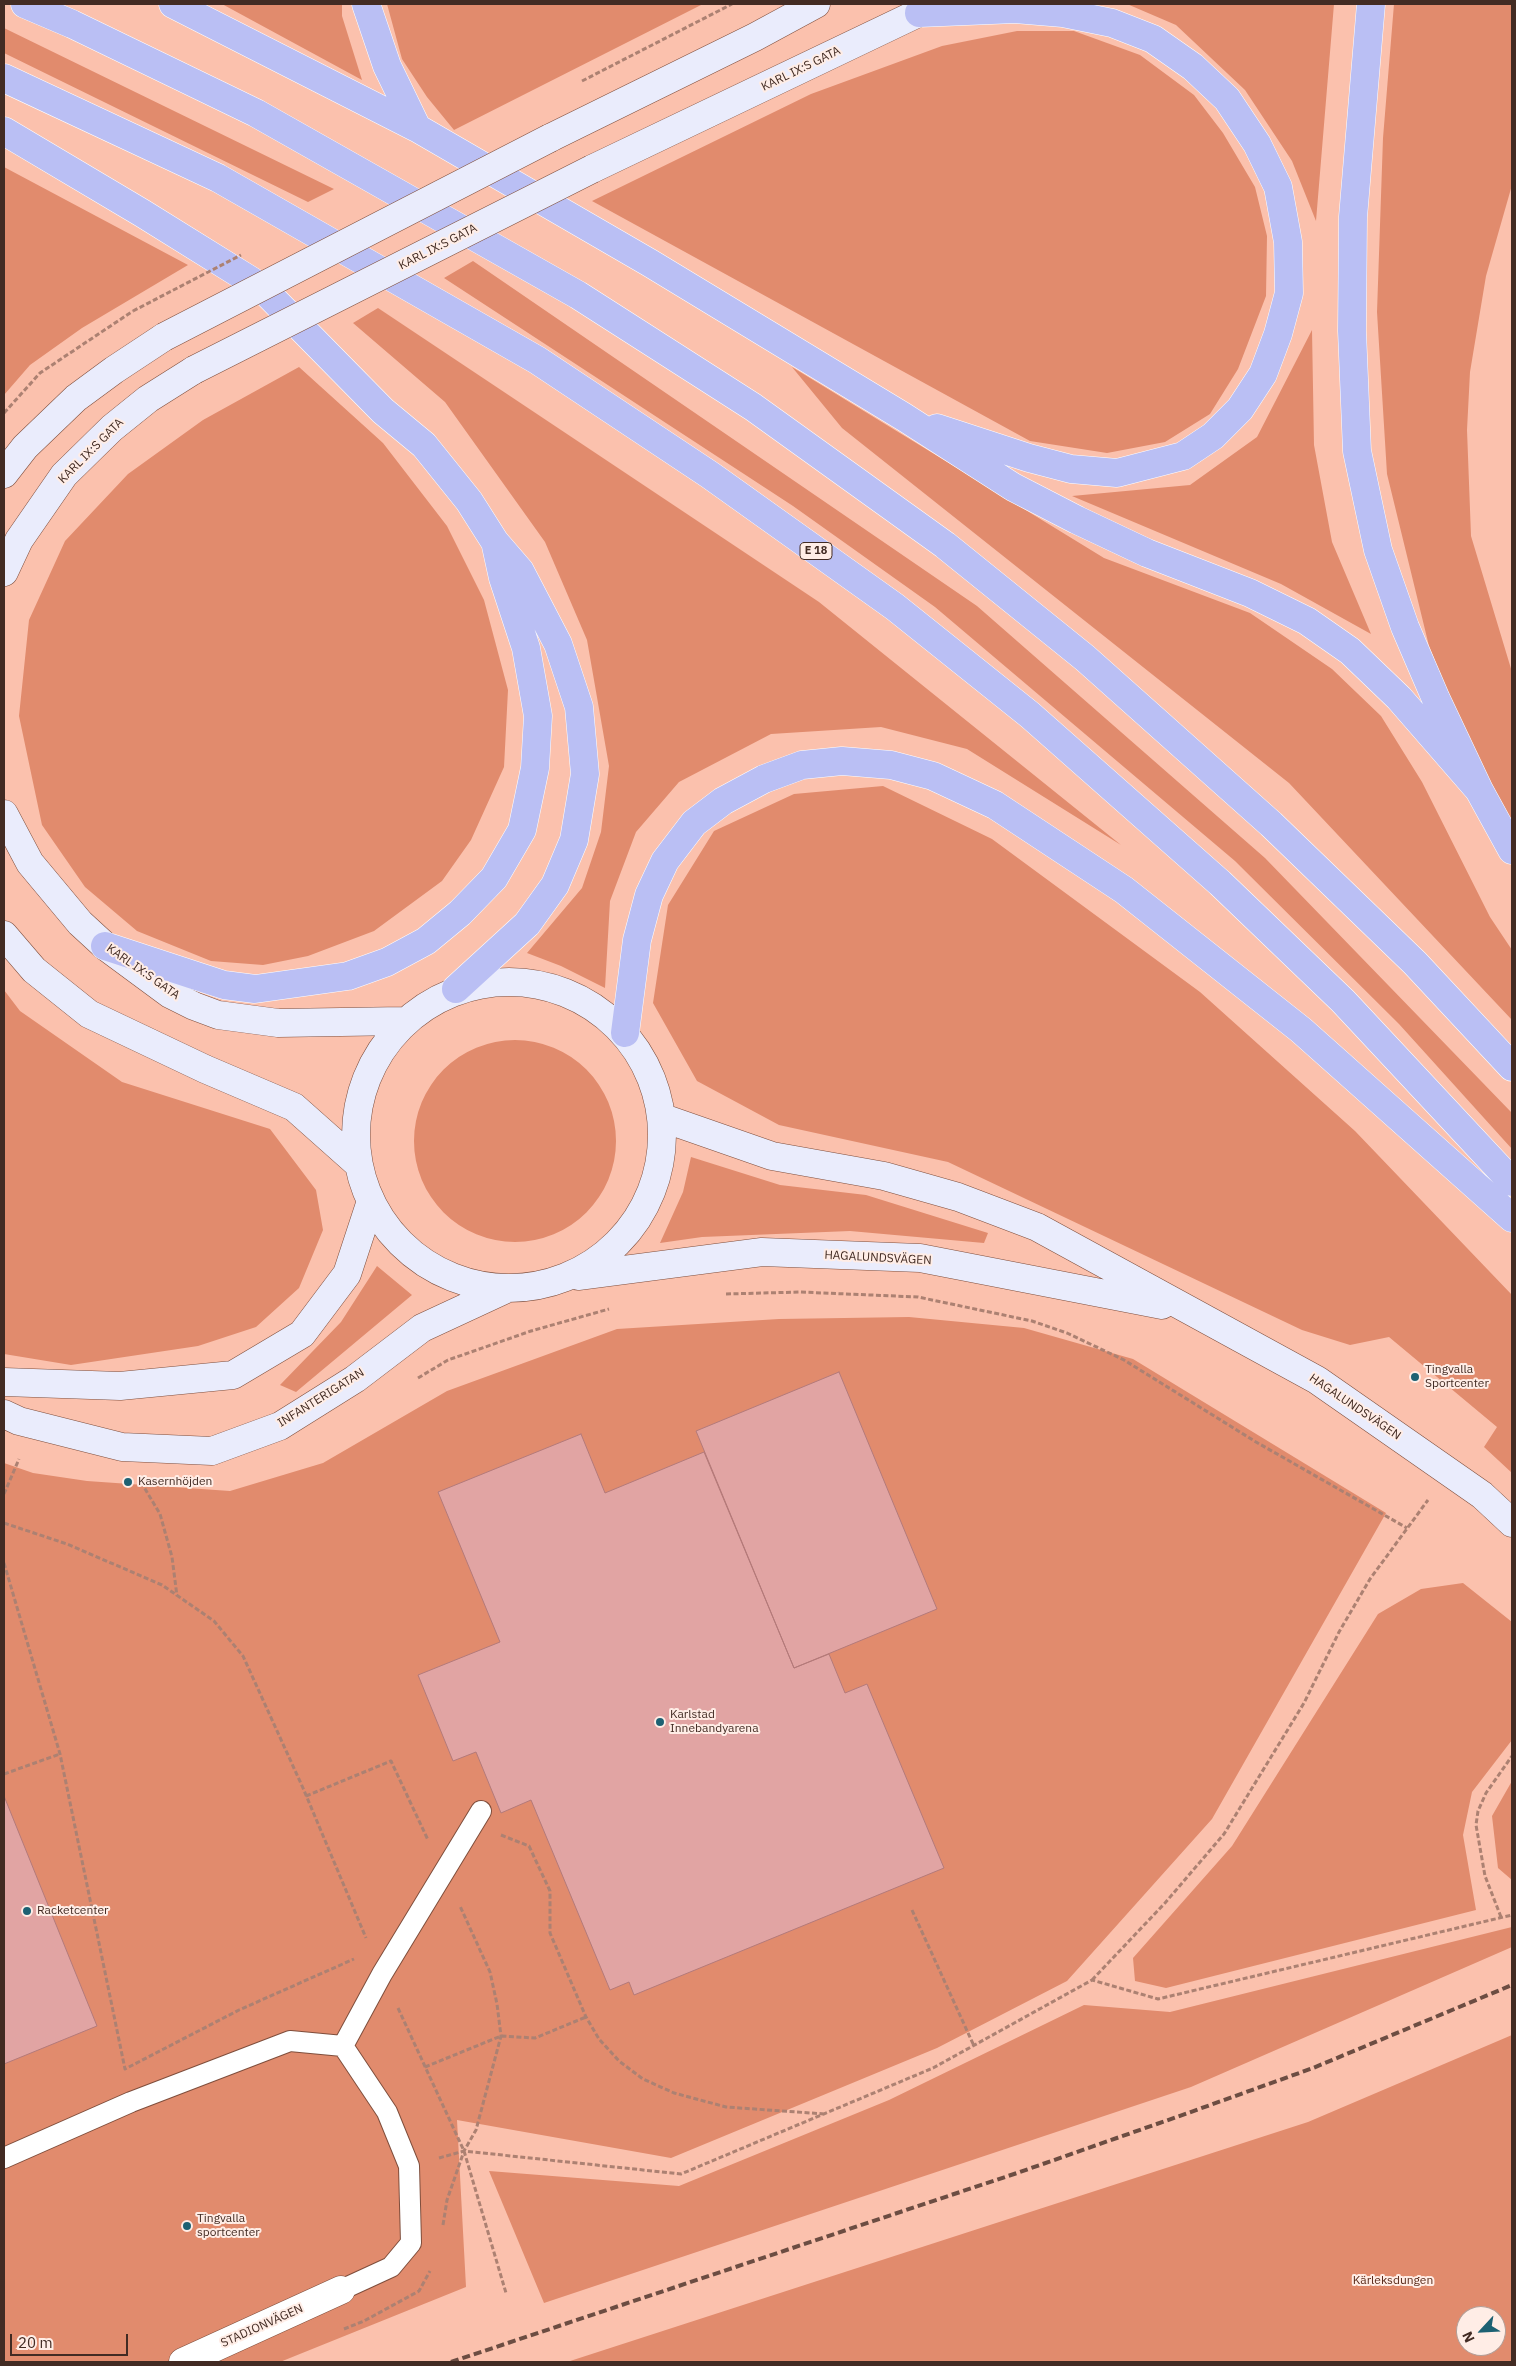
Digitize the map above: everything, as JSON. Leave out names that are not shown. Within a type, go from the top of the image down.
[{"type":"highway","points":[[25,4],[72,24],[256,113],[578,295],[753,407],[945,545],[1085,658],[1270,824],[1415,963],[1512,1067]]},
{"type":"highway","points":[[173,4],[417,128],[650,263],[904,417],[1013,487],[1076,520],[1147,553],[1250,593],[1306,621],[1350,651],[1399,698],[1479,790]]},
{"type":"highway","points":[[366,4],[387,66],[417,128]]},
{"type":"highway","points":[[1371,4],[1353,217],[1352,331],[1357,451],[1378,550],[1402,619],[1436,699],[1479,790],[1512,850]]},
{"type":"highway","points":[[904,417],[1029,458],[1071,469],[1117,473],[1183,456],[1213,436],[1245,402],[1263,374],[1278,334],[1289,293],[1288,242],[1278,187],[1257,144],[1227,100],[1193,66],[1152,39],[1112,23],[1063,13],[1015,9],[928,8]]},
{"type":"highway","name":"E 18","points":[[4,78],[218,178],[537,360],[710,475],[895,607],[1030,715],[1220,883],[1343,1001],[1512,1182]]},
{"type":"highway","points":[[4,131],[142,213],[260,287],[383,410],[424,445],[469,501],[495,542],[520,571],[558,644],[579,707],[585,774],[574,840],[555,885],[527,924],[456,989]]},
{"type":"highway","points":[[105,946],[224,985],[255,990],[348,976],[388,962],[426,941],[460,913],[494,878],[522,830],[535,768],[538,716],[526,648],[503,578],[495,542]]},
{"type":"highway","points":[[625,1033],[637,940],[648,895],[665,861],[694,823],[723,801],[764,779],[802,765],[842,761],[891,764],[933,776],[995,805],[1124,890],[1301,1030],[1512,1218]]},
{"type":"street","points":[[4,474],[25,446],[76,398],[164,337],[550,138],[755,37],[816,4]]},
{"type":"street","name":"KARL IX:S GATA","points":[[4,572],[19,540],[64,475],[112,428],[148,399],[194,370],[592,169],[928,8]]},
{"type":"street","name":"KARL IX:S GATA","points":[[4,814],[30,863],[80,923],[105,946],[170,994],[218,1015],[278,1023],[404,1021]]},
{"type":"street","points":[[4,935],[34,970],[88,1014],[205,1069],[294,1107],[357,1163]]},
{"type":"street","points":[[502,980],[547,985],[590,1003],[625,1033],[650,1073],[663,1118],[660,1168],[642,1214],[610,1251],[568,1277],[538,1286],[506,1289],[465,1282],[427,1265],[394,1238],[370,1204],[357,1163],[356,1111],[373,1062],[404,1021],[428,1002],[456,989],[502,980]]},
{"type":"street","name":"HAGALUNDSVÄGEN","points":[[663,1118],[772,1156],[884,1176],[958,1197],[1037,1227],[1317,1380],[1482,1495],[1512,1524]]},
{"type":"street","points":[[4,1382],[120,1386],[233,1374],[302,1334],[347,1274],[370,1204]]},
{"type":"street","name":"HAGALUNDSVÄGEN","points":[[568,1277],[762,1252],[920,1258],[1185,1309]]},
{"type":"street","name":"INFANTERIGATAN","points":[[4,1414],[19,1421],[122,1447],[212,1451],[280,1426],[355,1379],[422,1328],[506,1289]]},
{"type":"street","name":"STADIONVÄGEN","points":[[183,2362],[341,2290]]},
{"type":"lane","points":[[343,2046],[382,1974],[481,1811]]},
{"type":"lane","points":[[4,2158],[131,2102],[290,2041],[343,2046]]},
{"type":"lane","points":[[341,2290],[391,2267],[411,2243],[409,2166],[387,2112],[343,2046]]},
{"type":"path","points":[[573,86],[732,4]]},
{"type":"path","points":[[4,413],[40,373],[133,311]]},
{"type":"path","points":[[464,2151],[680,2174],[934,2068],[1092,1980],[1165,1903],[1224,1834],[1304,1703],[1339,1632],[1366,1587],[1407,1528],[1256,1442],[1124,1360],[1067,1333],[1032,1321],[918,1297],[800,1292],[721,1294]]},
{"type":"path","points":[[416,1378],[448,1360],[531,1331],[618,1306]]},
{"type":"path","points":[[4,1494],[18,1459]]},
{"type":"path","points":[[139,1478],[160,1514],[172,1557],[177,1596]]},
{"type":"path","points":[[4,1524],[67,1544],[162,1585],[214,1621],[243,1656],[306,1796],[382,1974],[464,2151],[506,2293]]},
{"type":"path","points":[[4,1564],[6,1580],[60,1754],[125,2069],[239,2010],[372,1951]]},
{"type":"path","points":[[4,1774],[60,1754]]},
{"type":"path","points":[[1501,1917],[1484,1876],[1476,1825],[1478,1811],[1486,1793],[1512,1756]]},
{"type":"path","points":[[306,1796],[392,1762],[490,1972],[501,2036],[476,2130],[464,2151]]},
{"type":"path","points":[[481,1811],[499,1834],[529,1846],[550,1891],[550,1933],[586,2017],[599,2039],[619,2061],[643,2079],[674,2093],[726,2107],[826,2114]]},
{"type":"path","points":[[912,1910],[974,2046]]},
{"type":"path","points":[[1092,1980],[1158,1999],[1512,1915]]},
{"type":"path","points":[[425,2067],[501,2036],[535,2038],[586,2017]]},
{"type":"green space","points":[[222,4],[342,4],[342,16],[362,80]]},
{"type":"green space","points":[[387,4],[703,4],[454,130],[427,97],[402,59]]},
{"type":"green space","points":[[1127,4],[1334,4],[1316,221],[1292,161],[1245,90],[1176,25]]},
{"type":"green space","points":[[1394,4],[1512,4],[1512,185],[1486,276],[1470,372],[1467,430],[1471,536],[1512,672],[1512,822],[1462,728],[1429,646],[1387,474],[1377,312],[1383,138]]},
{"type":"green space","points":[[4,28],[334,189],[308,202],[4,53]]},
{"type":"green space","points":[[1017,31],[1074,31],[1140,55],[1194,95],[1223,133],[1255,187],[1267,236],[1266,296],[1238,369],[1210,414],[1165,442],[1107,453],[1030,441],[592,201],[811,94],[942,46]]},
{"type":"green space","points":[[4,167],[188,265],[82,328],[30,365],[4,395]]},
{"type":"green space","points":[[473,261],[977,606],[1265,858],[1512,1113],[1512,1149],[1399,1024],[1235,861],[935,607],[793,506],[444,278]]},
{"type":"green space","points":[[378,308],[819,602],[1121,845],[967,749],[881,727],[771,734],[679,782],[636,832],[610,901],[605,988],[561,966],[527,953],[582,888],[601,832],[609,766],[587,640],[545,542],[445,402],[353,323]]},
{"type":"green space","points":[[1312,330],[1314,445],[1332,542],[1371,634],[1281,584],[1072,496],[1190,485],[1257,437]]},
{"type":"green space","points":[[299,367],[383,443],[447,526],[484,600],[508,690],[504,767],[471,840],[442,881],[374,931],[308,956],[263,965],[211,961],[137,931],[85,887],[42,825],[19,716],[29,620],[65,541],[128,474],[203,420]]},
{"type":"green space","points":[[792,367],[1104,558],[1250,613],[1332,669],[1381,716],[1422,782],[1490,917],[1512,950],[1512,1020],[1289,783],[842,428]]},
{"type":"green space","points":[[883,786],[992,839],[1200,992],[1355,1131],[1512,1295],[1512,1473],[1484,1447],[1497,1427],[1389,1337],[1350,1345],[1302,1330],[948,1162],[779,1125],[697,1081],[653,1003],[668,905],[714,831],[794,794]]},
{"type":"green space","points":[[4,990],[20,1011],[122,1082],[270,1129],[316,1190],[323,1230],[299,1288],[256,1327],[198,1346],[71,1365],[4,1354]]},
{"type":"green space","points":[[515,1040],[544,1044],[563,1052],[579,1063],[593,1077],[604,1093],[612,1112],[616,1141],[612,1170],[604,1189],[593,1205],[579,1219],[563,1230],[544,1238],[515,1242],[486,1238],[467,1230],[451,1219],[437,1205],[426,1189],[418,1170],[414,1141],[418,1112],[426,1093],[437,1077],[451,1063],[467,1052],[486,1044]]},
{"type":"green space","points":[[691,1157],[780,1185],[866,1195],[988,1233],[984,1243],[850,1231],[702,1237],[660,1243],[683,1192]]},
{"type":"green space","points":[[377,1266],[412,1295],[296,1392],[280,1385],[341,1322]]},
{"type":"green space","points":[[909,1317],[1024,1328],[1133,1359],[1386,1513],[1212,1819],[1067,1981],[937,2048],[671,2158],[457,2120],[466,2287],[280,2362],[4,2362],[4,1463],[33,1473],[87,1481],[230,1491],[323,1463],[447,1391],[617,1329],[779,1319]]},
{"type":"green space","points":[[1463,1583],[1512,1622],[1512,1740],[1472,1792],[1463,1835],[1476,1910],[1166,1988],[1135,1981],[1133,1958],[1232,1846],[1378,1614],[1421,1589]]},
{"type":"green space","points":[[1512,1781],[1512,1880],[1498,1868],[1492,1816]]},
{"type":"green space","points":[[1512,1927],[1512,1947],[1191,2087],[544,2303],[489,2171],[679,2186],[889,2100],[1084,2005],[1170,2012]]},
{"type":"green space","name":"Kärleksdungen","points":[[1512,2035],[1512,2362],[567,2362],[1308,2122]]},
{"type":"building","points":[[839,1372],[937,1609],[794,1668],[696,1431]]},
{"type":"building","name":"Karlstad Innebandyarena","points":[[581,1434],[605,1493],[704,1452],[794,1668],[829,1654],[845,1693],[867,1684],[944,1868],[634,1995],[629,1982],[610,1990],[531,1800],[501,1813],[476,1752],[453,1761],[418,1675],[500,1642],[438,1492]]},
{"type":"building","name":"Racketcenter","points":[[4,1796],[97,2026],[4,2064]]},
{"type":"railway","points":[[451,2362],[1020,2172],[1188,2113],[1313,2068],[1512,1985]]},
{"type":"place","name":"Tingvalla Sportcenter","points":[[1415,1377]]},
{"type":"place","name":"Kasernhöjden","points":[[128,1482]]},
{"type":"place","name":"Karlstad Innebandyarena","points":[[660,1722]]},
{"type":"place","name":"Racketcenter","points":[[27,1911]]},
{"type":"place","name":"Tingvalla sportcenter","points":[[187,2226]]}]
